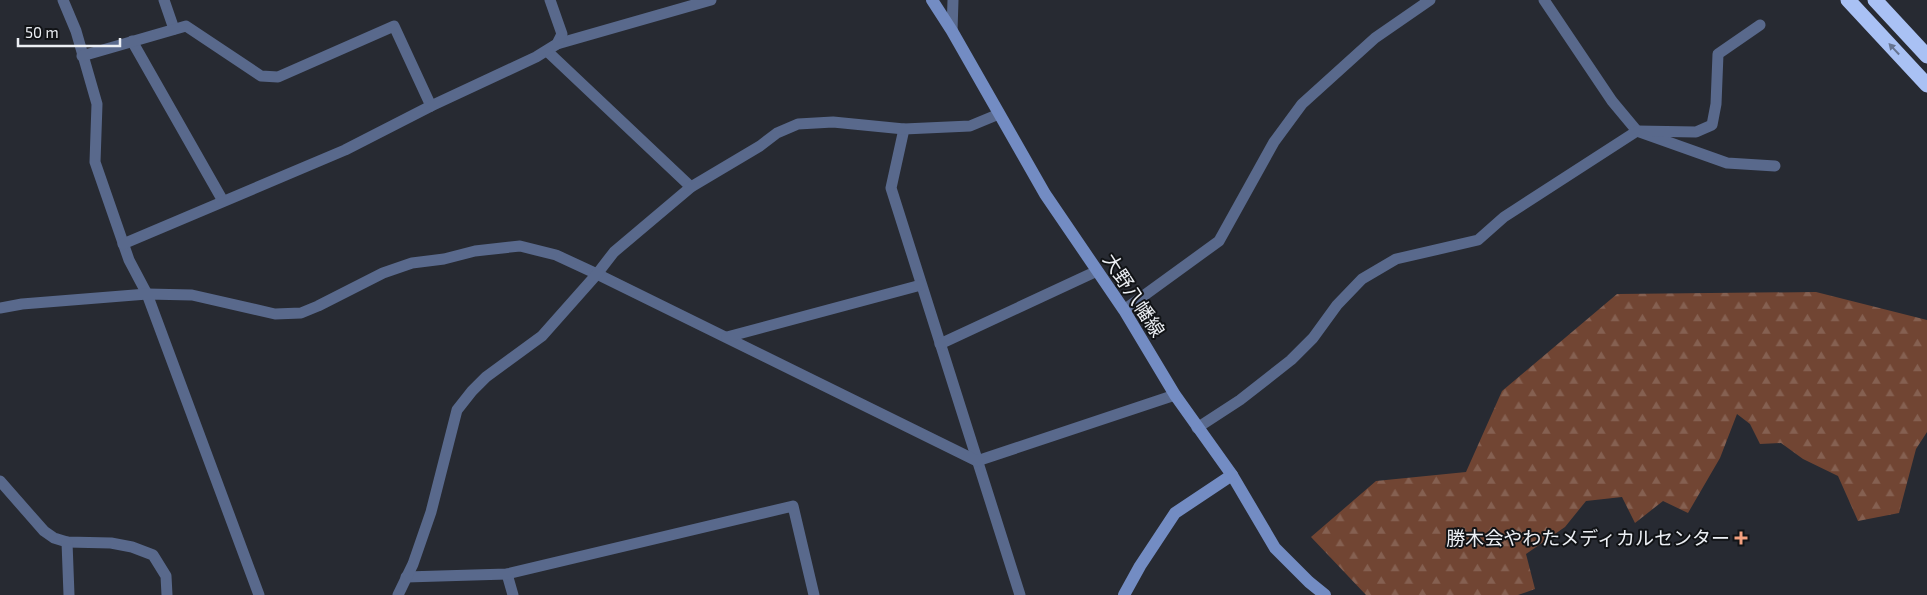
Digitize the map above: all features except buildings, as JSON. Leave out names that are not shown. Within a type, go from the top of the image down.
[{"type":"highway","points":[[1848,0],[1927,84]]},
{"type":"highway","points":[[1874,0],[1927,56]]},
{"type":"main road","name":"大野八幡線","points":[[932,0],[952,31],[1045,194],[1124,310],[1175,395],[1232,475],[1275,548],[1325,595]]},
{"type":"main road","points":[[1124,595],[1140,566],[1175,514],[1232,475]]},
{"type":"street","points":[[63,0],[76,31],[97,104],[95,162],[129,260],[147,294],[259,595]]},
{"type":"street","points":[[164,0],[174,29]]},
{"type":"street","points":[[550,0],[562,34],[557,44]]},
{"type":"street","points":[[123,244],[345,150],[431,106],[536,58],[557,44],[710,0]]},
{"type":"street","points":[[952,31],[953,0]]},
{"type":"street","points":[[1124,310],[1219,241],[1274,142],[1302,104],[1375,38],[1430,0]]},
{"type":"street","points":[[1544,0],[1612,101],[1637,131],[1727,163],[1775,166]]},
{"type":"street","points":[[1197,428],[1240,400],[1290,360],[1313,338],[1337,305],[1362,279],[1396,259],[1478,240],[1504,217],[1637,131],[1696,132],[1712,125],[1716,104],[1718,54],[1760,25]]},
{"type":"street","points":[[82,56],[186,26],[261,76],[278,77],[394,26],[431,106]]},
{"type":"street","points":[[132,41],[224,202]]},
{"type":"street","points":[[547,51],[691,188]]},
{"type":"street","points":[[398,595],[413,564],[431,512],[457,410],[486,377],[542,336],[614,252],[691,188],[760,146],[777,133],[798,124],[833,122],[904,129],[970,126],[1000,114]]},
{"type":"street","points":[[904,129],[891,188],[1020,595]]},
{"type":"street","points":[[0,308],[22,304],[147,294],[192,296],[275,314],[301,313],[383,273],[412,263],[476,251],[520,246],[556,255],[597,274],[977,461],[1175,395]]},
{"type":"street","points":[[940,344],[1096,271]]},
{"type":"street","points":[[727,337],[921,285]]},
{"type":"street","points":[[0,481],[44,531],[54,538],[67,542],[132,546],[153,555],[166,576],[167,595]]},
{"type":"street","points":[[406,577],[507,574],[793,506],[814,595]]},
{"type":"street","points":[[67,542],[69,595]]},
{"type":"street","points":[[507,574],[513,595]]},
{"type":"green space","points":[[1816,292],[1927,320],[1927,432],[1916,449],[1899,513],[1858,521],[1838,476],[1803,459],[1781,443],[1760,444],[1750,424],[1737,414],[1720,458],[1688,513],[1663,501],[1635,523],[1622,497],[1586,501],[1565,527],[1526,554],[1535,589],[1518,595],[1366,595],[1311,537],[1376,481],[1466,472],[1502,391],[1617,294]]},
{"type":"place","name":"勝木会やわたメディカルセンター","points":[[1741,538]]}]
